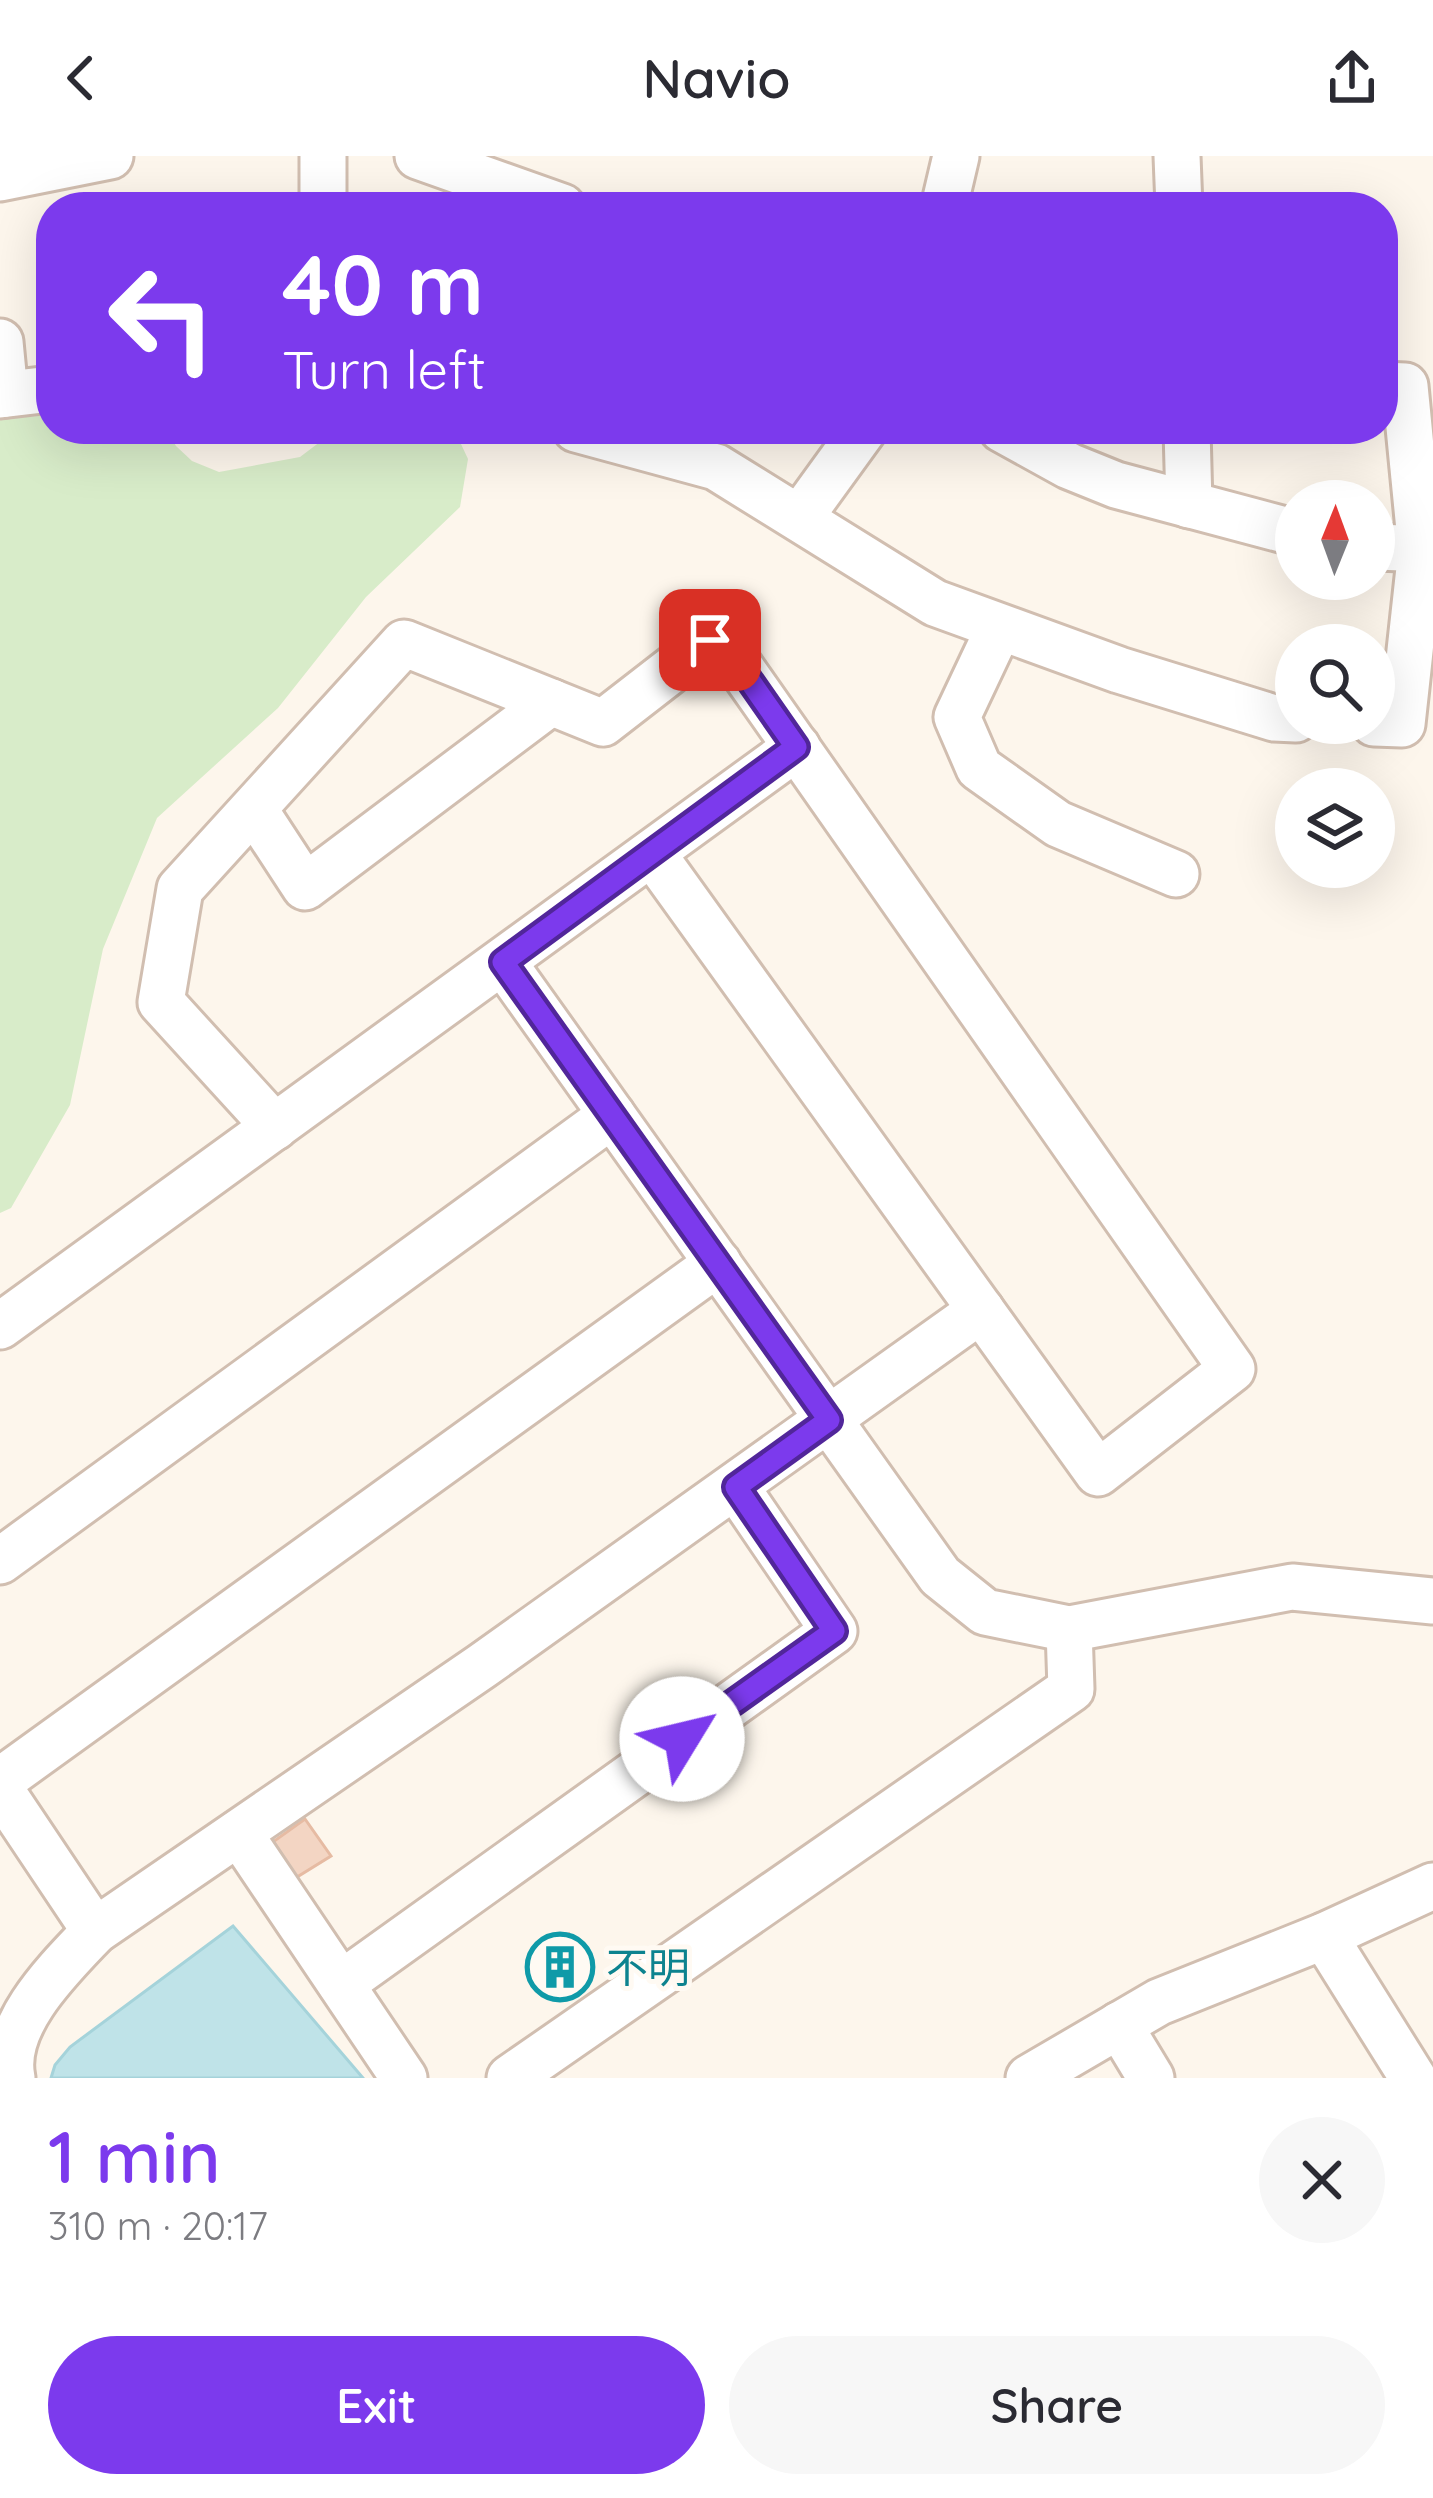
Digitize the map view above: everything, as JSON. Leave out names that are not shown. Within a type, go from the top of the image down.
[{"type":"street","points":[[0,178],[110,156]]},
{"type":"street","points":[[323,156],[323,192]]},
{"type":"street","points":[[418,156],[520,192]]},
{"type":"street","points":[[948,192],[956,156]]},
{"type":"street","points":[[1177,156],[1178,192]]},
{"type":"street","points":[[0,342],[3,394],[36,391]]},
{"type":"street","points":[[1395,724],[1402,724],[1427,549],[1405,386],[1398,386]]},
{"type":"street","points":[[631,444],[716,467],[935,604],[1275,718]]},
{"type":"street","points":[[801,517],[853,444]]},
{"type":"street","points":[[1029,444],[1117,485],[1275,527]]},
{"type":"street","points":[[1187,444],[1189,505]]},
{"type":"street","points":[[1395,548],[1427,549]]},
{"type":"street","points":[[998,628],[957,717],[979,768],[1058,824],[1176,874]]},
{"type":"street","points":[[275,1127],[161,1003],[180,890],[404,643],[602,723],[710,640],[729,651],[1232,1369],[1098,1473],[652,853]]},
{"type":"street","points":[[254,809],[305,887],[551,702]]},
{"type":"street","points":[[0,1326],[796,747]]},
{"type":"street","points":[[503,962],[940,1576],[985,1612],[1069,1629],[1292,1587],[1433,1601]]},
{"type":"street","points":[[0,1561],[613,1115]]},
{"type":"street","points":[[95,1931],[0,1785],[718,1264]]},
{"type":"street","points":[[12,2078],[8,2056],[42,1987],[95,1931],[736,1487],[981,1310]]},
{"type":"street","points":[[340,1984],[834,1631],[736,1487]]},
{"type":"street","points":[[510,2078],[1071,1689],[1069,1629]]},
{"type":"street","points":[[239,1833],[404,2078]]},
{"type":"street","points":[[1029,2078],[1159,2002],[1433,1886]]},
{"type":"street","points":[[1324,1936],[1413,2078]]},
{"type":"street","points":[[1119,2025],[1151,2078]]},
{"type":"green space","points":[[36,416],[36,444],[175,444],[192,461],[219,472],[300,457],[317,444],[461,444],[468,459],[460,507],[366,597],[278,708],[157,818],[103,949],[70,1105],[11,1208],[0,1213],[0,419]]},
{"type":"water","points":[[233,1926],[363,2078],[51,2078],[70,2047]]},
{"type":"building","points":[[305,1819],[331,1856],[289,1882],[263,1849]]},
{"type":"building","name":"不明","points":[[569,1934],[591,1968],[551,1999],[529,1965]]},
{"type":"place","name":"不明","points":[[560,1967]]},
{"type":"route","points":[[682,1739],[834,1631],[736,1487],[829,1420],[503,962],[796,747],[729,651],[710,640]]}]
